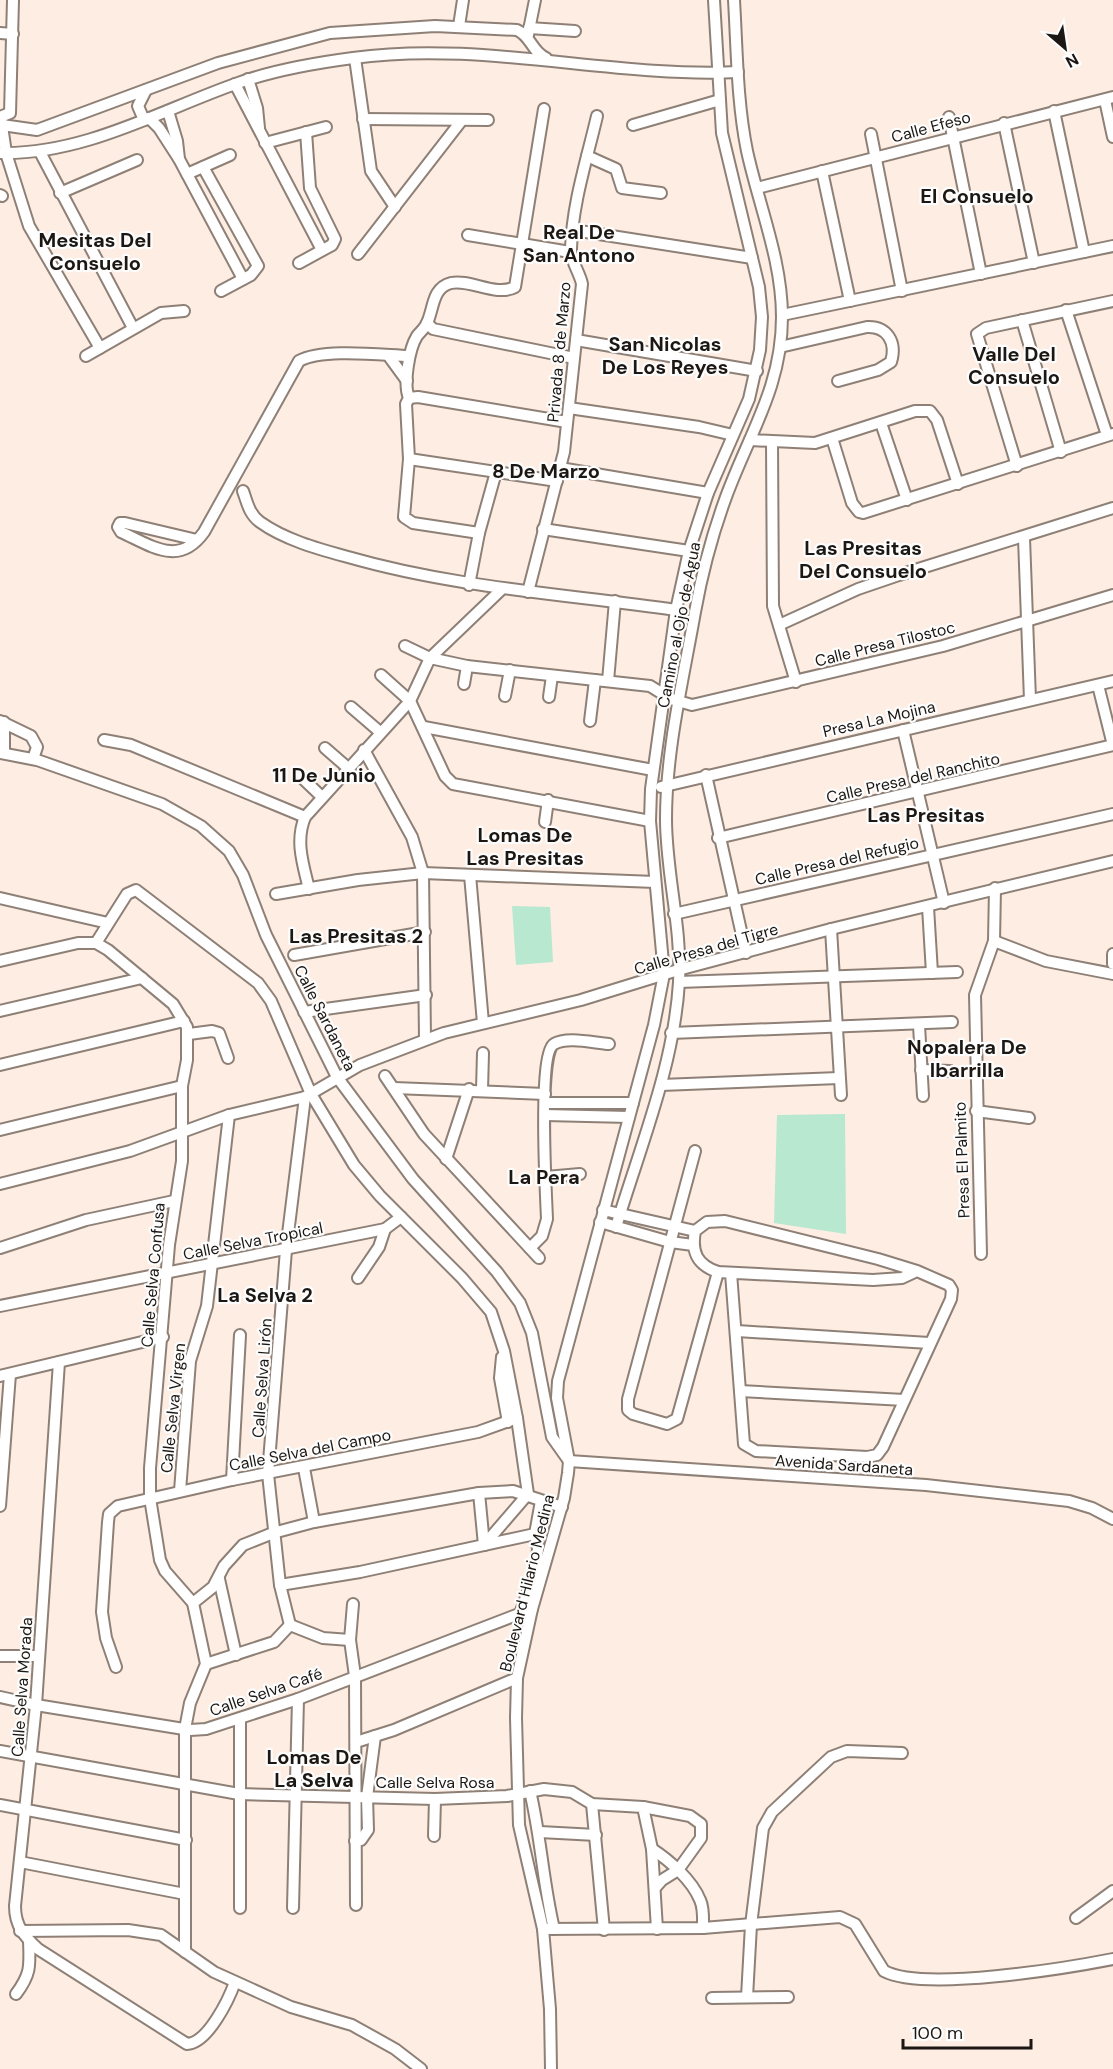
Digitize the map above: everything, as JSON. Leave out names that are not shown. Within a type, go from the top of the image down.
[{"type":"street","points":[[1,120],[10,113],[13,0]]},
{"type":"street","points":[[459,26],[462,0]]},
{"type":"street","points":[[535,0],[529,33],[537,53],[558,63]]},
{"type":"street","name":"Camino al Ojo de Agua","points":[[600,1222],[633,1103],[664,974],[650,821],[651,789],[676,610],[689,551],[708,494],[749,399],[757,371],[762,317],[759,287],[726,158],[714,0]]},
{"type":"street","name":"Camino al Ojo de Agua","points":[[616,1227],[661,1085],[679,982],[667,843],[667,786],[679,702],[706,555],[727,495],[777,373],[780,347],[782,315],[775,256],[747,150],[738,72],[734,0]]},
{"type":"street","points":[[1,120],[37,130],[247,53],[330,33],[384,27],[459,26],[529,33],[575,31]]},
{"type":"street","points":[[0,33],[13,34]]},
{"type":"street","points":[[3,153],[40,152],[146,119],[248,80],[355,58],[391,54],[460,52],[558,63],[719,73],[738,72]]},
{"type":"street","points":[[355,58],[371,171],[395,207]]},
{"type":"street","points":[[248,80],[257,108],[259,128]]},
{"type":"street","points":[[235,84],[322,250]]},
{"type":"street","points":[[146,90],[138,106],[146,119],[159,128],[179,159],[243,279]]},
{"type":"street","points":[[1109,99],[1113,137]]},
{"type":"street","name":"Calle Efeso","points":[[757,188],[1004,123],[1109,99]]},
{"type":"street","points":[[633,125],[720,100]]},
{"type":"street","points":[[479,533],[413,523],[406,519],[404,513],[409,459],[406,404],[409,398],[407,381],[409,356],[417,336],[427,323],[437,294],[450,284],[506,290],[514,287],[544,109]]},
{"type":"street","points":[[168,111],[177,141],[179,159]]},
{"type":"street","points":[[1054,111],[1084,252]]},
{"type":"street","name":"Privada 8 de Marzo","points":[[528,592],[560,468],[567,422],[582,284],[580,273],[570,252],[597,116]]},
{"type":"street","points":[[950,117],[981,274]]},
{"type":"street","points":[[363,119],[488,120]]},
{"type":"street","points":[[1,120],[3,153],[29,226],[100,348]]},
{"type":"street","points":[[358,254],[462,120]]},
{"type":"street","points":[[1004,123],[1034,263]]},
{"type":"street","points":[[265,143],[326,127]]},
{"type":"street","points":[[299,263],[332,245],[334,239],[310,188],[306,132]]},
{"type":"street","points":[[871,134],[902,291]]},
{"type":"street","points":[[40,152],[133,328]]},
{"type":"street","points":[[187,174],[230,155]]},
{"type":"street","points":[[588,156],[616,169],[622,188],[661,193]]},
{"type":"street","points":[[60,193],[136,160]]},
{"type":"street","points":[[203,167],[256,260],[256,271],[221,291]]},
{"type":"street","points":[[822,171],[850,301]]},
{"type":"street","points":[[573,230],[752,258]]},
{"type":"street","points":[[468,235],[570,252]]},
{"type":"street","points":[[782,315],[1113,246]]},
{"type":"street","points":[[1017,466],[977,334],[986,328],[1113,301]]},
{"type":"street","points":[[832,438],[852,503],[859,512],[868,512],[1110,435],[1066,310]]},
{"type":"street","points":[[86,356],[161,313],[184,311]]},
{"type":"street","points":[[1022,320],[1061,452]]},
{"type":"street","points":[[427,323],[433,329],[574,358]]},
{"type":"street","points":[[780,347],[867,327],[880,327],[889,335],[893,351],[891,362],[878,370],[838,381]]},
{"type":"street","points":[[576,340],[757,371]]},
{"type":"street","points":[[198,540],[125,523],[120,523],[118,526],[121,532],[172,552],[183,552],[198,540],[299,361],[310,357],[332,355],[409,356]]},
{"type":"street","points":[[388,355],[407,381]]},
{"type":"street","points":[[409,398],[418,397],[567,422]]},
{"type":"street","points":[[568,408],[699,427],[733,435]]},
{"type":"street","points":[[750,440],[798,444],[832,438],[915,411],[930,411],[937,420],[958,484]]},
{"type":"street","points":[[881,423],[907,500]]},
{"type":"street","points":[[772,442],[772,592],[796,682]]},
{"type":"street","points":[[409,459],[557,481]]},
{"type":"street","points":[[560,468],[708,494]]},
{"type":"street","points":[[469,585],[479,533],[496,472]]},
{"type":"street","points":[[243,490],[250,512],[259,522],[295,540],[370,564],[469,585],[676,610]]},
{"type":"street","points":[[779,625],[868,586],[1113,508]]},
{"type":"street","points":[[543,529],[689,551]]},
{"type":"street","points":[[1024,538],[1030,700]]},
{"type":"street","points":[[309,889],[300,848],[301,826],[305,817],[321,796],[410,701],[430,658],[502,589]]},
{"type":"street","name":"Calle Presa Tilostoc","points":[[405,646],[430,658],[467,666],[650,686],[679,702],[692,705],[943,646],[1113,595]]},
{"type":"street","points":[[608,681],[615,601]]},
{"type":"street","points":[[464,684],[467,666]]},
{"type":"street","points":[[505,696],[510,670]]},
{"type":"street","points":[[381,675],[410,701],[449,782],[460,786],[548,800],[650,821]]},
{"type":"street","points":[[549,697],[552,676]]},
{"type":"street","points":[[590,721],[595,680]]},
{"type":"street","name":"Presa La Mojina","points":[[651,789],[1113,681]]},
{"type":"street","points":[[1098,685],[1113,745]]},
{"type":"street","points":[[351,707],[380,732]]},
{"type":"street","points":[[2,753],[2,722],[31,736],[36,742],[33,759]]},
{"type":"street","points":[[424,727],[653,770]]},
{"type":"street","points":[[903,729],[944,903]]},
{"type":"street","points":[[104,740],[131,745],[305,817]]},
{"type":"street","name":"Calle Presa del Ranchito","points":[[718,838],[918,793],[1113,745]]},
{"type":"street","points":[[325,748],[348,768]]},
{"type":"street","points":[[363,750],[412,837],[423,873],[425,1039]]},
{"type":"street","name":"Calle Sardaneta","points":[[2,753],[33,759],[162,804],[185,815],[217,839],[240,869],[266,935],[304,1012],[333,1080],[413,1179],[497,1272],[520,1303],[532,1334],[552,1437],[569,1461]]},
{"type":"street","points":[[298,774],[321,796]]},
{"type":"street","points":[[706,775],[718,838],[746,953]]},
{"type":"street","points":[[545,822],[548,800]]},
{"type":"street","name":"Calle Presa del Refugio","points":[[674,914],[1113,814]]},
{"type":"street","name":"Calle Presa del Tigre","points":[[311,1094],[384,1054],[425,1039],[581,1000],[678,970],[831,929],[1113,861]]},
{"type":"street","points":[[276,894],[423,873],[655,882]]},
{"type":"street","points":[[470,875],[483,1023]]},
{"type":"street","name":"Presa El Palmito","points":[[981,1254],[975,995],[994,941],[995,888]]},
{"type":"street","points":[[96,943],[127,894],[133,890],[139,891],[258,983],[272,1001],[311,1094],[354,1165],[491,1312],[504,1351],[512,1420],[528,1494]]},
{"type":"street","points":[[0,898],[108,923]]},
{"type":"street","points":[[928,907],[932,973]]},
{"type":"street","points":[[831,929],[841,1095]]},
{"type":"street","points":[[294,955],[425,932]]},
{"type":"street","points":[[994,941],[1046,961],[1113,974]]},
{"type":"street","points":[[0,961],[78,943],[96,943],[108,950],[173,1004],[184,1020],[0,1065]]},
{"type":"street","points":[[1113,954],[1113,964]]},
{"type":"street","points":[[679,982],[957,972]]},
{"type":"street","points":[[0,1011],[142,978]]},
{"type":"street","points":[[304,1012],[426,996]]},
{"type":"street","name":"Calle Selva Confusa","points":[[184,1020],[189,1034],[182,1086],[182,1161],[174,1201],[166,1274],[163,1336],[150,1468],[150,1498],[160,1560],[165,1571],[193,1603]]},
{"type":"street","points":[[671,1033],[952,1022]]},
{"type":"street","points":[[919,1025],[923,1096]]},
{"type":"street","points":[[189,1034],[212,1031],[221,1036],[228,1058]]},
{"type":"street","points":[[530,1248],[542,1236],[546,1228],[547,1052],[557,1042],[609,1044]]},
{"type":"street","points":[[482,1090],[483,1053]]},
{"type":"street","points":[[921,1070],[951,1071]]},
{"type":"street","points":[[385,1076],[424,1134],[539,1258]]},
{"type":"street","points":[[661,1085],[839,1078]]},
{"type":"street","points":[[0,1130],[182,1086]]},
{"type":"street","points":[[394,1088],[469,1089],[545,1099],[633,1103]]},
{"type":"street","points":[[446,1159],[469,1089]]},
{"type":"street","points":[[0,1184],[130,1151],[229,1115],[311,1094]]},
{"type":"street","name":"Calle Selva Lirón","points":[[290,1625],[280,1585],[268,1474],[286,1250],[311,1094]]},
{"type":"street","points":[[976,1112],[1029,1118]]},
{"type":"street","name":"Calle Selva Virgen","points":[[180,1491],[192,1349],[207,1306],[229,1115]]},
{"type":"street","points":[[545,1115],[629,1116]]},
{"type":"street","points":[[695,1151],[628,1399],[628,1410],[633,1414],[668,1424],[677,1419],[718,1272]]},
{"type":"street","points":[[546,1177],[580,1174]]},
{"type":"street","points":[[0,1248],[86,1220],[174,1201]]},
{"type":"street","points":[[603,1210],[695,1231]]},
{"type":"street","name":"Calle Selva Tropical","points":[[0,1306],[211,1266],[385,1229],[401,1217]]},
{"type":"street","points":[[731,1273],[741,1390],[742,1438],[749,1449],[872,1456],[883,1447],[953,1294],[944,1282],[917,1271],[878,1259],[718,1220],[707,1222],[695,1231],[693,1245],[695,1257],[708,1269],[718,1272],[873,1280],[902,1278],[917,1271]]},
{"type":"street","points":[[600,1222],[670,1242],[693,1245]]},
{"type":"street","name":"Boulevard Hilario Medina","points":[[551,2069],[548,1929],[519,1825],[525,1792],[517,1678],[527,1610],[566,1490],[569,1461],[557,1398],[558,1381],[600,1222]]},
{"type":"street","points":[[358,1278],[379,1247],[385,1229]]},
{"type":"street","points":[[737,1331],[929,1343]]},
{"type":"street","points":[[232,1480],[240,1335]]},
{"type":"street","points":[[0,1506],[5,1375],[163,1336]]},
{"type":"street","name":"Calle Selva Morada","points":[[20,1930],[15,1906],[32,1757],[59,1362]]},
{"type":"street","points":[[741,1390],[904,1400]]},
{"type":"street","name":"Calle Selva del Campo","points":[[116,1667],[106,1638],[102,1612],[109,1514],[118,1506],[232,1480],[304,1468],[478,1432],[512,1420]]},
{"type":"street","name":"Avenida Sardaneta","points":[[569,1461],[926,1485],[1069,1501],[1092,1508],[1113,1519]]},
{"type":"street","points":[[304,1468],[314,1522]]},
{"type":"street","points":[[185,1952],[185,1729],[190,1702],[206,1664],[193,1603],[219,1579],[224,1566],[243,1545],[273,1533],[314,1522],[479,1493],[513,1491],[528,1494],[561,1508]]},
{"type":"street","points":[[479,1493],[484,1545]]},
{"type":"street","points":[[484,1545],[528,1494]]},
{"type":"street","points":[[527,1610],[536,1569],[538,1549],[535,1534],[541,1501]]},
{"type":"street","points":[[280,1585],[360,1572],[535,1534]]},
{"type":"street","points":[[219,1579],[236,1655]]},
{"type":"street","points":[[352,1604],[350,1640],[355,1676],[356,1905]]},
{"type":"street","name":"Calle Selva Café","points":[[0,1697],[185,1729],[206,1729],[298,1699],[527,1610]]},
{"type":"street","points":[[206,1664],[274,1642],[290,1625],[323,1638],[350,1640]]},
{"type":"street","points":[[0,1656],[39,1656]]},
{"type":"street","points":[[356,1742],[517,1678]]},
{"type":"street","points":[[293,1908],[298,1699]]},
{"type":"street","points":[[240,1719],[240,1908]]},
{"type":"street","points":[[355,1842],[361,1840],[368,1830],[367,1797],[375,1736]]},
{"type":"street","name":"Calle Selva Rosa","points":[[0,1751],[239,1794],[435,1799],[492,1797],[544,1789],[572,1792],[592,1804],[690,1816],[702,1824],[701,1838],[678,1870]]},
{"type":"street","points":[[747,1997],[751,1925],[763,1828],[772,1812],[804,1785],[831,1757],[847,1751],[903,1753]]},
{"type":"street","points":[[525,1792],[540,1832],[548,1929],[703,1928],[815,1918],[848,1918],[862,1933],[884,1971],[918,1978],[988,1976],[1061,1969],[1113,1959]]},
{"type":"street","points":[[434,1836],[435,1799]]},
{"type":"street","points":[[592,1804],[604,1930]]},
{"type":"street","points":[[0,1805],[186,1840]]},
{"type":"street","points":[[644,1812],[652,1849],[657,1929]]},
{"type":"street","points":[[540,1832],[596,1834]]},
{"type":"street","points":[[652,1849],[678,1870],[700,1899],[703,1928]]},
{"type":"street","points":[[20,1862],[185,1894]]},
{"type":"street","points":[[655,1888],[662,1880],[678,1870]]},
{"type":"street","points":[[1076,1918],[1113,1891]]},
{"type":"street","points":[[20,1930],[29,1941],[187,2044],[194,2043],[217,2020],[235,1982]]},
{"type":"street","points":[[20,1930],[147,1932],[161,1935],[214,1972],[291,2007],[352,2025],[395,2049],[421,2069]]},
{"type":"street","points":[[16,1994],[27,1979],[30,1966],[29,1941]]},
{"type":"street","points":[[712,1998],[788,1996]]},
{"type":"green space","points":[[512,906],[550,907],[553,962],[516,965]]},
{"type":"green space","points":[[845,1114],[846,1234],[774,1223],[777,1115]]},
{"type":"district","name":"El Consuelo","points":[[977,196]]},
{"type":"district","name":"Real De San Antono","points":[[579,244]]},
{"type":"district","name":"Mesitas Del Consuelo","points":[[95,252]]},
{"type":"district","name":"San Nicolas De Los Reyes","points":[[665,356]]},
{"type":"district","name":"Valle Del Consuelo","points":[[1014,366]]},
{"type":"district","name":"8 De Marzo","points":[[546,471]]},
{"type":"district","name":"Las Presitas Del Consuelo","points":[[863,560]]},
{"type":"district","name":"11 De Junio","points":[[324,775]]},
{"type":"district","name":"Las Presitas","points":[[926,815]]},
{"type":"district","name":"Lomas De Las Presitas","points":[[525,846]]},
{"type":"district","name":"Las Presitas 2","points":[[356,936]]},
{"type":"district","name":"Nopalera De Ibarrilla","points":[[967,1058]]},
{"type":"district","name":"La Pera","points":[[544,1177]]},
{"type":"district","name":"La Selva 2","points":[[265,1295]]},
{"type":"district","name":"Lomas De La Selva","points":[[314,1768]]}]
